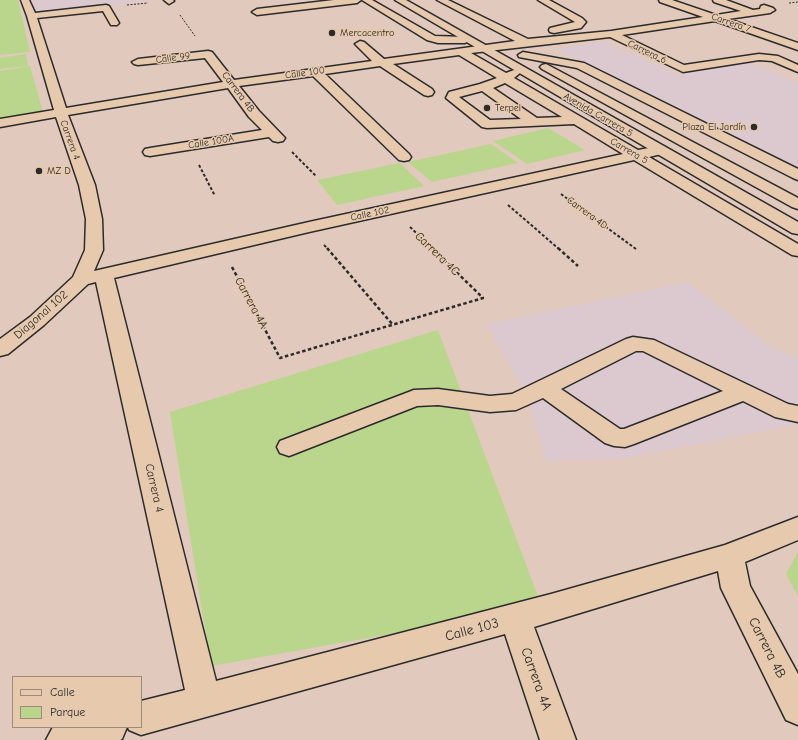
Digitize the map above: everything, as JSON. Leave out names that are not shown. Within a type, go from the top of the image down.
[{"type":"street","name":"Carrera 4","points":[[26,0],[61,113],[87,185],[94,219],[92,278],[204,701]]},
{"type":"street","points":[[258,12],[357,0]]},
{"type":"street","name":"Carrera 5","points":[[366,0],[431,38],[464,46],[506,78],[798,251]]},
{"type":"street","points":[[382,10],[399,0]]},
{"type":"street","name":"Avenida Carrera 5","points":[[399,0],[464,46],[483,48],[798,229]]},
{"type":"street","name":"Avenida Carrera 5","points":[[420,0],[525,49],[796,201]]},
{"type":"street","points":[[441,0],[509,41]]},
{"type":"street","points":[[483,48],[577,26],[581,22],[542,0]]},
{"type":"street","name":"Carrera 7","points":[[663,0],[798,47]]},
{"type":"street","points":[[717,0],[754,13]]},
{"type":"street","points":[[32,16],[106,8],[114,23]]},
{"type":"street","points":[[525,49],[611,34],[770,10],[764,8]]},
{"type":"street","name":"Carrera 6","points":[[611,34],[683,69],[759,56],[774,58],[798,69]]},
{"type":"street","points":[[360,44],[383,63],[428,92]]},
{"type":"street","name":"Calle 100","points":[[0,123],[231,84],[315,71],[383,63],[464,46]]},
{"type":"street","points":[[525,49],[580,65],[798,175]]},
{"type":"street","name":"Calle 99","points":[[138,62],[208,54]]},
{"type":"street","name":"Carrera 4B","points":[[208,54],[254,114],[275,135]]},
{"type":"street","points":[[520,69],[506,78],[484,87],[454,95],[452,98],[487,124],[533,121],[608,120]]},
{"type":"street","points":[[315,71],[404,157]]},
{"type":"street","points":[[484,87],[533,121]]},
{"type":"street","name":"Calle 100A","points":[[150,152],[275,135]]},
{"type":"street","name":"Calle 102","points":[[92,278],[309,227],[538,178],[660,150]]},
{"type":"street","name":"Carrera 4D","points":[[538,178],[554,189]]},
{"type":"street","points":[[489,188],[502,200],[524,195]]},
{"type":"street","name":"Diagonal 102","points":[[0,349],[92,278]]},
{"type":"street","points":[[289,447],[414,398],[438,397],[490,404],[516,402],[633,344],[647,345],[783,412],[798,414]]},
{"type":"street","points":[[544,388],[614,437],[625,438],[744,392]]},
{"type":"street","name":"Calle 103","points":[[142,718],[515,618],[729,556],[798,528]]},
{"type":"street","name":"Carrera 4B","points":[[729,556],[736,588],[798,708]]},
{"type":"street","name":"Carrera 4A","points":[[515,618],[558,740]]},
{"type":"street","points":[[64,740],[106,728]]},
{"type":"street","points":[[115,740],[116,728]]},
{"type":"path","points":[[106,8],[168,0],[208,54]]},
{"type":"path","points":[[275,135],[316,176]]},
{"type":"path","name":"Carrera 4D","points":[[554,189],[636,249]]},
{"type":"path","points":[[502,200],[578,266]]},
{"type":"path","name":"Carrera 4C","points":[[391,209],[483,298],[393,324]]},
{"type":"path","points":[[309,227],[393,324]]},
{"type":"path","name":"Carrera 4A","points":[[222,248],[280,358],[393,324]]},
{"type":"shaded area","points":[[155,0],[31,15],[30,1]]},
{"type":"shaded area","name":"Plaza El Jardín","points":[[604,41],[678,75],[747,62],[798,83],[798,172],[557,49]]},
{"type":"shaded area","points":[[687,282],[771,347],[798,358],[798,424],[622,459],[546,461],[527,396],[487,324]]},
{"type":"green space","points":[[0,0],[18,0],[30,52],[0,55]]},
{"type":"green space","points":[[26,54],[28,66],[0,69],[0,58]]},
{"type":"green space","points":[[30,66],[43,112],[0,118],[0,71]]},
{"type":"green space","points":[[548,128],[585,150],[527,164],[493,141]]},
{"type":"green space","points":[[491,144],[518,163],[432,182],[408,162]]},
{"type":"green space","points":[[400,163],[424,186],[337,205],[317,180]]},
{"type":"green space","points":[[438,330],[542,607],[211,666],[170,412]]},
{"type":"green space","points":[[798,552],[798,596],[786,574]]},
{"type":"place","name":"Mercacentro","points":[[332,33]]},
{"type":"place","name":"Terpel","points":[[487,108]]},
{"type":"place","name":"Plaza El Jardín","points":[[754,127]]},
{"type":"place","name":"MZ D","points":[[39,171]]}]
